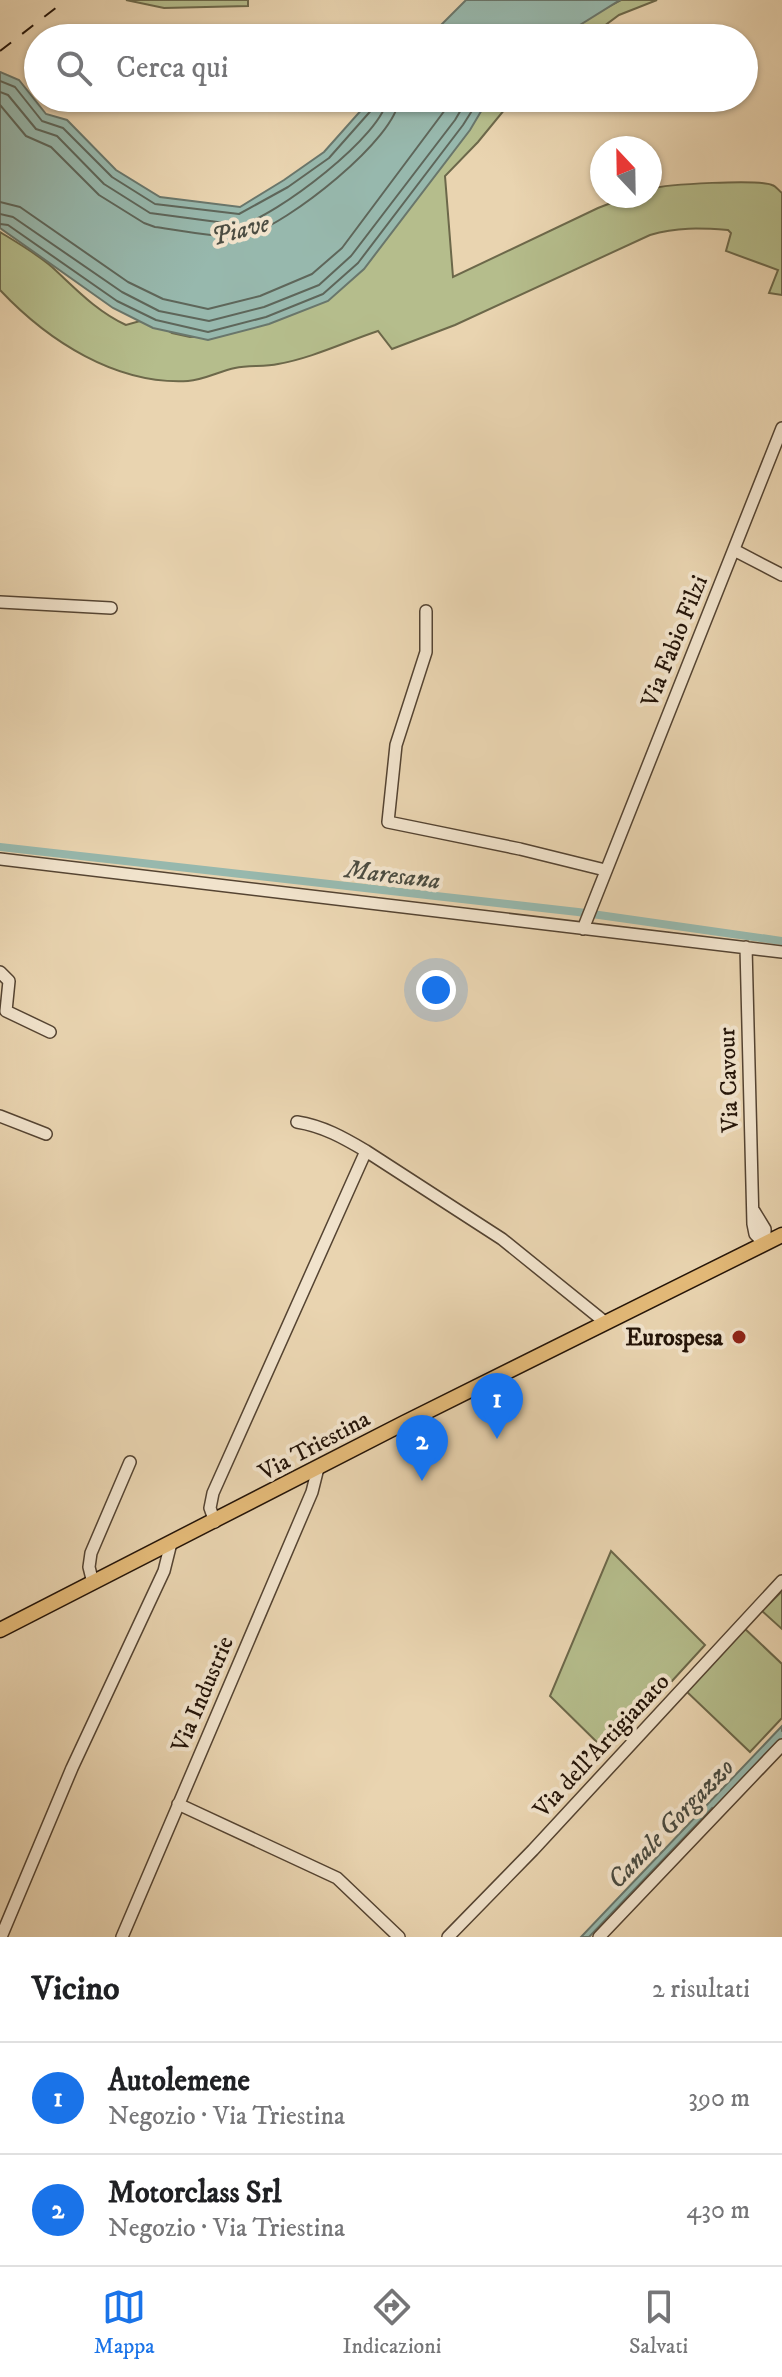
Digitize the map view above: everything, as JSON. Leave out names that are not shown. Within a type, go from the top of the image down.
[{"type":"main road","name":"Via Triestina","points":[[0,1630],[782,1235]]},
{"type":"street","name":"Via Fabio Filzi","points":[[584,926],[782,428]]},
{"type":"street","points":[[734,550],[782,575]]},
{"type":"street","points":[[0,602],[111,608]]},
{"type":"street","points":[[426,611],[426,652],[396,745],[388,822],[605,870]]},
{"type":"street","points":[[0,859],[584,926],[782,952]]},
{"type":"street","name":"Via Cavour","points":[[746,947],[754,1211],[765,1229],[765,1244]]},
{"type":"street","points":[[0,972],[9,981],[6,1011],[50,1032]]},
{"type":"street","points":[[0,1116],[46,1134]]},
{"type":"street","points":[[297,1122],[324,1129],[366,1151],[502,1239],[606,1323]]},
{"type":"street","name":"Via Triestina","points":[[215,1522],[210,1508],[213,1493],[366,1151]]},
{"type":"street","points":[[93,1583],[89,1567],[91,1553],[130,1462]]},
{"type":"street","name":"Via Industrie","points":[[122,1937],[312,1492],[318,1468]]},
{"type":"street","points":[[1,1937],[66,1781],[164,1571],[171,1543]]},
{"type":"street","name":"Via dell'Artigianato","points":[[448,1937],[554,1828],[782,1581]]},
{"type":"street","points":[[599,1937],[782,1745]]},
{"type":"street","points":[[178,1804],[337,1878],[399,1937]]},
{"type":"green space","points":[[126,0],[248,0],[248,6],[164,8]]},
{"type":"green space","points":[[621,0],[657,0],[619,15],[607,24],[575,24]]},
{"type":"green space","points":[[459,112],[503,112],[445,176],[453,277],[598,208],[662,208],[662,187],[749,182],[772,185],[782,193],[782,295],[769,293],[778,270],[726,251],[731,233],[728,230],[670,231],[650,235],[455,325],[392,349],[378,331],[291,361],[235,368],[188,381],[135,376],[110,367],[85,356],[40,326],[0,290],[0,232],[52,267],[115,319],[126,325],[140,321],[156,323],[172,333],[190,337],[211,336]]},
{"type":"green space","points":[[611,1551],[705,1645],[607,1752],[550,1696]]},
{"type":"green space","points":[[782,1591],[782,1629],[762,1611]]},
{"type":"green space","points":[[742,1626],[782,1664],[782,1718],[750,1752],[686,1691]]},
{"type":"water","points":[[466,0],[620,0],[581,24],[442,24]]},
{"type":"water","name":"Piave","points":[[0,72],[19,80],[24,86],[24,112],[44,112],[67,120],[116,170],[160,197],[240,207],[324,152],[360,112],[481,112],[364,269],[328,301],[269,324],[208,340],[153,328],[113,308],[0,228]]},
{"type":"water","points":[[782,1726],[782,1735],[589,1937],[581,1937]]},
{"type":"waterway","name":"Maresana","points":[[0,847],[578,912],[782,941]]},
{"type":"waterway","name":"Canale Gorgazzo","points":[[716,1805],[782,1736]]},
{"type":"railway","points":[[35,24],[66,0]]},
{"type":"railway","points":[[0,51],[24,32]]},
{"type":"place","name":"Eurospesa","points":[[739,1337]]},
{"type":"place","name":"Autolemene","points":[[497,1439]]},
{"type":"place","name":"Motorclass Srl","points":[[422,1481]]}]
